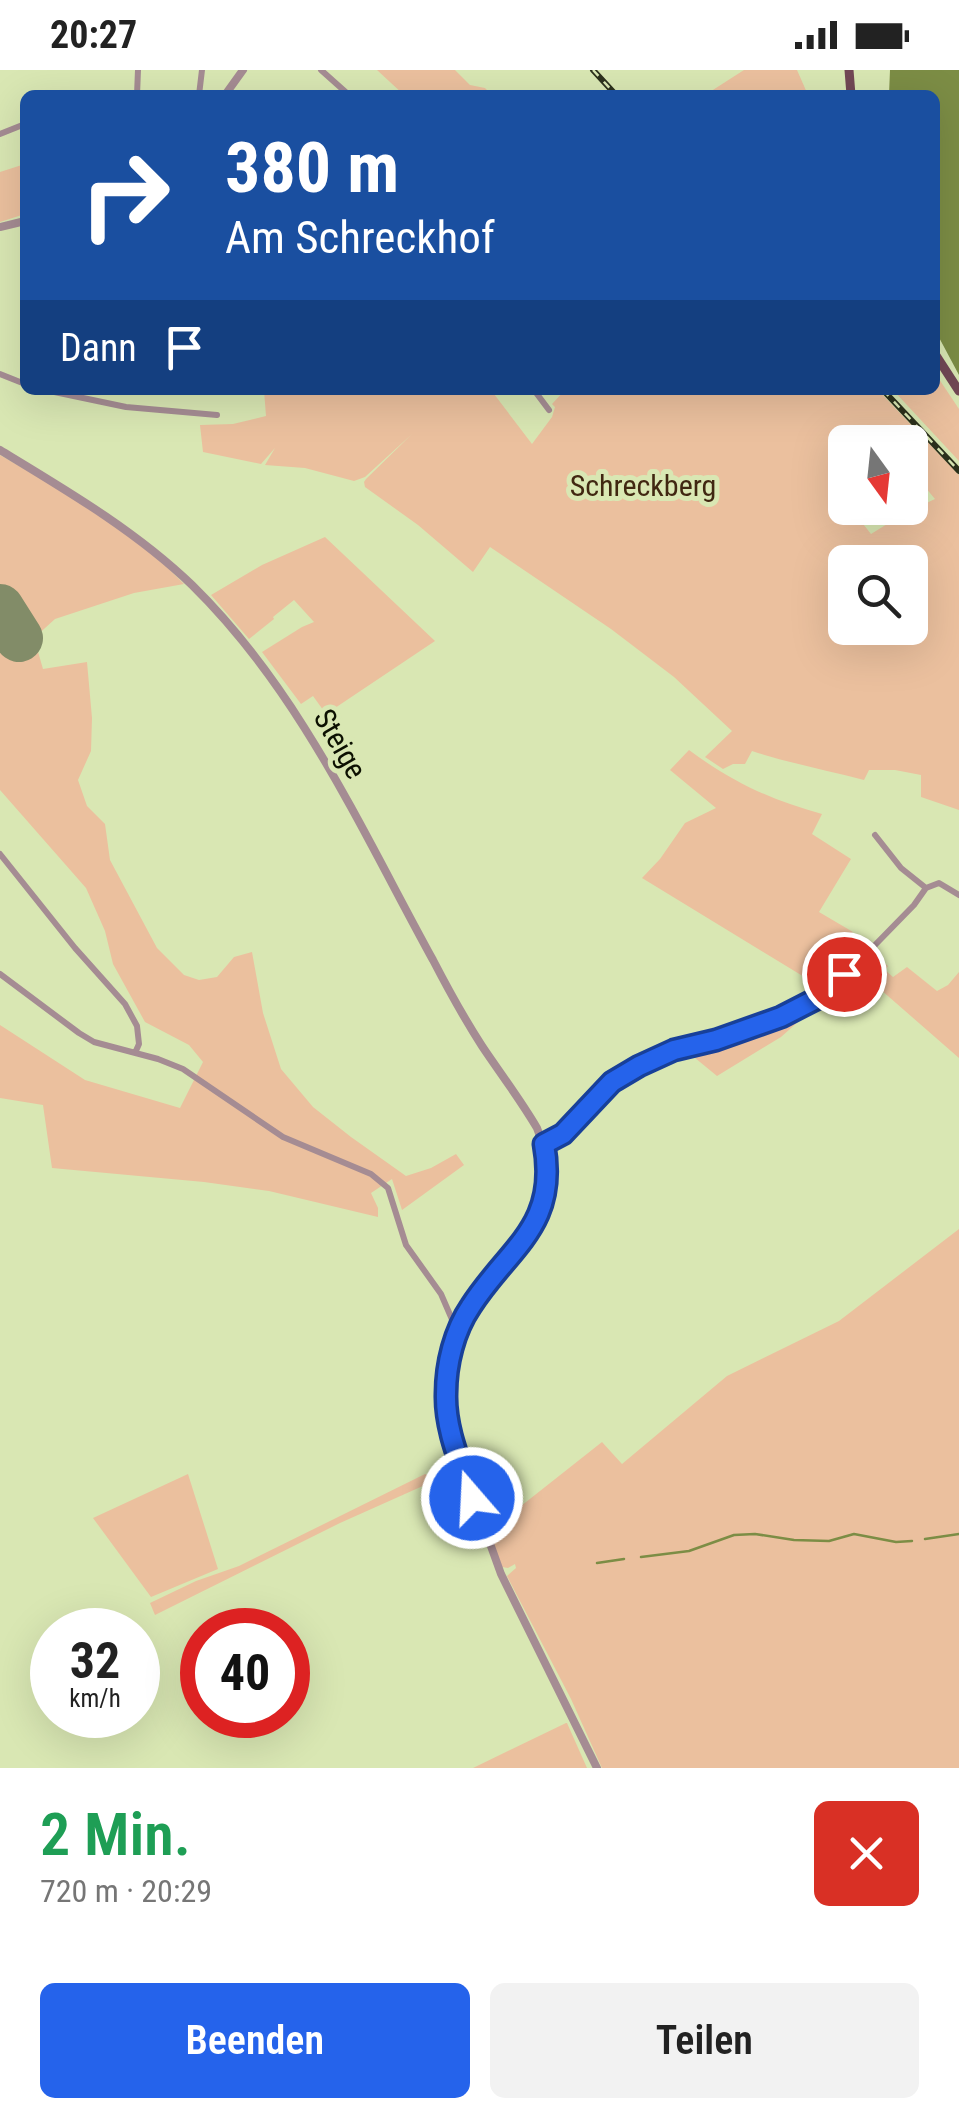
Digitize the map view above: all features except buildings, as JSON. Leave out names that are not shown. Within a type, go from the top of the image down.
[{"type":"main road","points":[[940,362],[959,392]]},
{"type":"street","points":[[321,70],[343,90]]},
{"type":"street","points":[[68,395],[126,407],[217,415]]},
{"type":"street","points":[[538,395],[549,410]]},
{"type":"street","name":"Steige","points":[[0,450],[148,548],[190,583],[251,649],[334,776],[462,1014],[544,1144]]},
{"type":"street","points":[[874,835],[902,868],[926,888]]},
{"type":"street","points":[[0,854],[125,1004],[137,1026],[139,1044],[135,1053]]},
{"type":"street","points":[[597,1768],[501,1574],[452,1438],[446,1394],[458,1328],[517,1250],[541,1208],[548,1173],[544,1144],[563,1134],[612,1082],[674,1050],[781,1017],[822,996],[876,946],[926,888],[940,883],[959,894]]},
{"type":"street","points":[[0,974],[94,1042],[183,1069],[283,1137],[371,1174],[388,1188],[406,1244],[458,1328]]},
{"type":"green space","points":[[377,70],[455,70],[470,85],[487,90],[399,90]]},
{"type":"green space","points":[[744,70],[797,70],[806,90],[713,90]]},
{"type":"green space","points":[[20,166],[20,216],[0,222],[0,172]]},
{"type":"green space","points":[[940,380],[959,409],[959,461],[898,395],[940,395]]},
{"type":"green space","name":"Schreckberg","points":[[264,395],[495,395],[532,444],[552,417],[552,404],[560,395],[883,395],[911,425],[828,425],[828,525],[864,525],[871,534],[886,525],[928,525],[928,502],[935,499],[928,491],[928,442],[959,475],[959,810],[921,797],[921,775],[869,770],[864,780],[752,751],[745,764],[723,769],[705,757],[732,731],[674,677],[490,547],[473,572],[365,487],[366,479],[412,434],[365,477],[354,481],[305,468],[265,465],[275,448],[261,464],[203,452],[200,425],[233,424],[266,416]]},
{"type":"green space","points":[[0,455],[102,514],[148,548],[184,584],[134,593],[55,619],[34,638],[43,669],[87,662],[91,751],[78,780],[87,806],[105,824],[110,860],[157,948],[184,975],[199,980],[217,977],[234,957],[252,952],[263,1013],[281,1069],[313,1107],[406,1176],[456,1154],[464,1165],[402,1210],[392,1179],[371,1193],[378,1217],[269,1191],[52,1168],[43,1105],[0,1098],[0,1025],[85,1080],[180,1108],[203,1062],[189,1045],[145,1022],[113,964],[105,931],[86,888],[0,790]]},
{"type":"green space","points":[[325,537],[435,641],[326,714],[313,696],[301,704],[262,652],[314,622],[294,600],[249,639],[211,595],[262,565]]},
{"type":"green space","points":[[689,750],[752,789],[822,814],[812,834],[851,859],[819,912],[853,932],[843,945],[841,969],[824,989],[642,878],[685,823],[716,808],[670,770]]},
{"type":"green space","points":[[873,954],[888,966],[885,970],[893,977],[907,967],[937,991],[959,972],[959,1058],[857,969]]},
{"type":"green space","points":[[826,997],[781,1037],[717,1076],[689,1053],[767,1028]]},
{"type":"green space","points":[[959,1229],[959,1768],[602,1768],[507,1576],[516,1568],[515,1564],[502,1567],[476,1500],[480,1498],[493,1528],[602,1442],[622,1464],[727,1376],[839,1321]]},
{"type":"green space","points":[[188,1474],[218,1569],[151,1597],[93,1518]]},
{"type":"green space","points":[[425,1474],[434,1481],[160,1613],[160,1608],[152,1608],[150,1603],[239,1566]]},
{"type":"green space","points":[[566,1723],[587,1768],[473,1768]]},
{"type":"shaded area","points":[[890,70],[959,70],[959,375],[940,339],[940,90],[889,90]]},
{"type":"waterway","points":[[641,1557],[689,1551],[734,1535],[829,1541],[854,1534],[912,1541]]},
{"type":"waterway","points":[[925,1539],[959,1534]]},
{"type":"waterway","points":[[597,1563],[624,1559]]},
{"type":"runway","points":[[0,608],[19,638]]},
{"type":"railway","points":[[593,70],[611,90]]},
{"type":"railway","points":[[888,395],[959,471]]},
{"type":"route","points":[[472,1498],[447,1416],[448,1368],[458,1328],[470,1306],[517,1250],[541,1208],[548,1173],[544,1144],[563,1134],[612,1082],[639,1066],[674,1050],[781,1017],[822,996],[844,974]]}]
